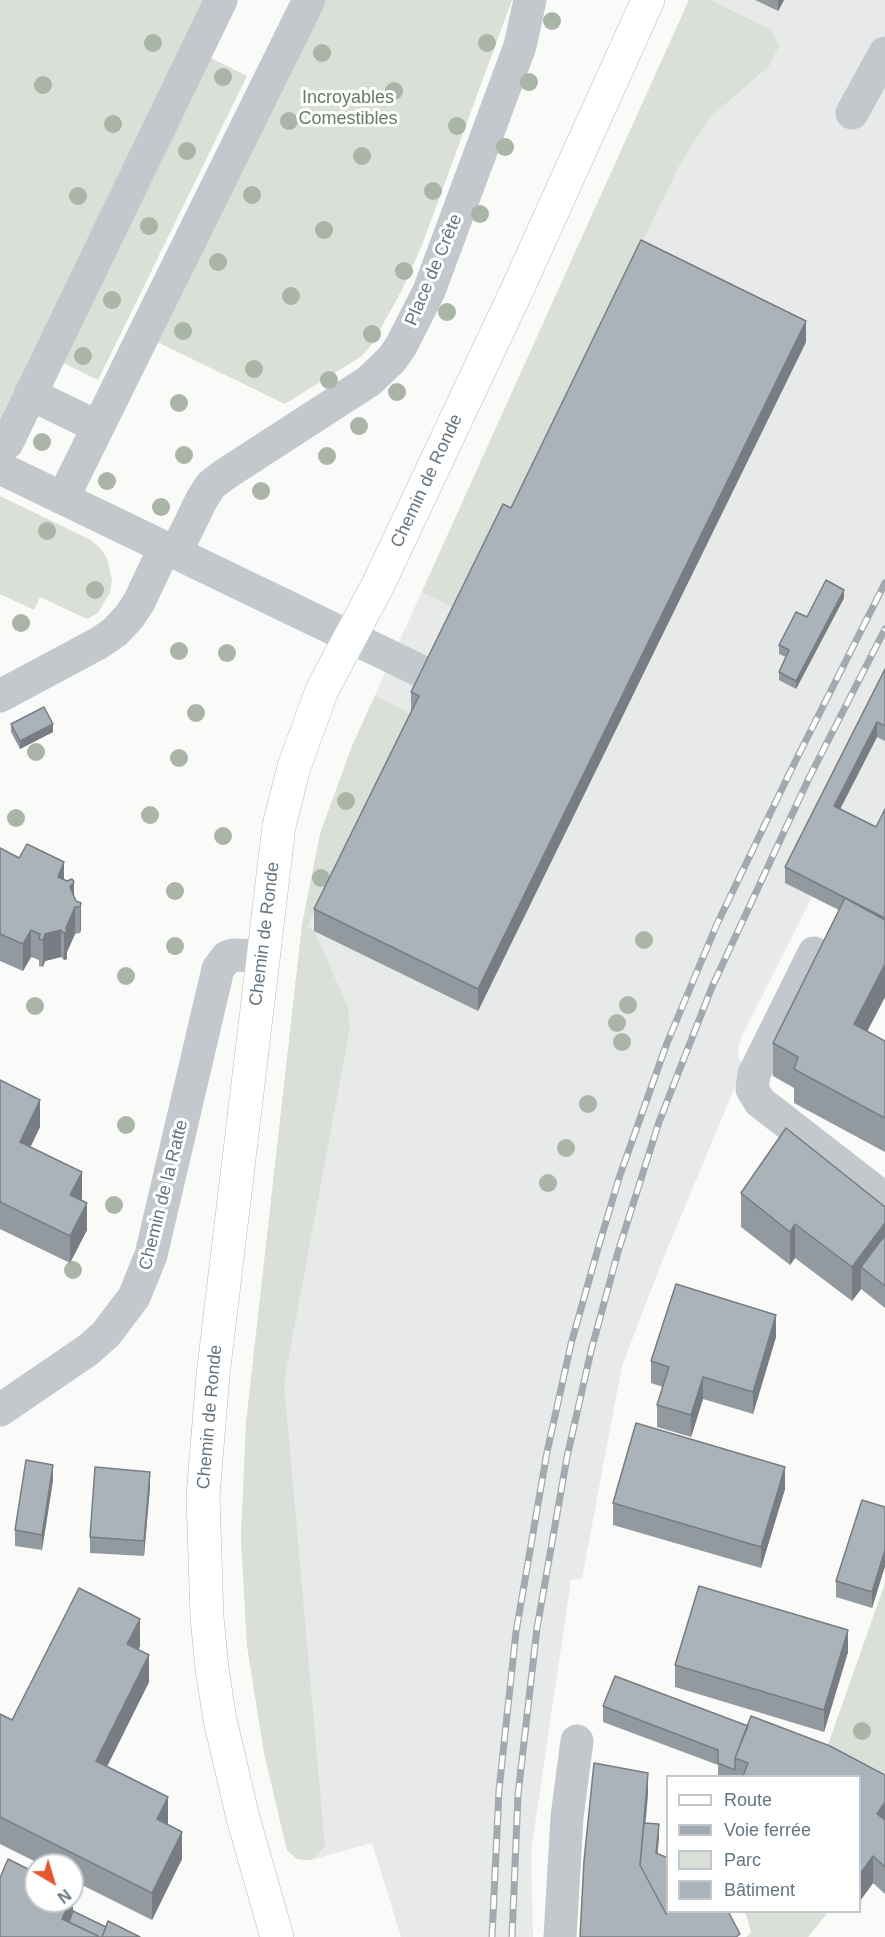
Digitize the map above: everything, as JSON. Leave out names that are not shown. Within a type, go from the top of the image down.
[{"type":"main road","name":"Chemin de Ronde","points":[[277,1937],[243,1818],[220,1719],[210,1648],[203,1496],[212,1385],[279,826],[285,797],[303,738],[322,690],[378,585],[518,290],[648,0]]},
{"type":"street","points":[[221,0],[30,394],[4,455],[63,498],[475,697],[451,724]]},
{"type":"street","points":[[63,498],[309,0]]},
{"type":"street","name":"Place de Crête","points":[[0,696],[99,643],[115,632],[139,602],[211,485],[369,381],[387,365],[401,346],[429,291],[520,46],[530,0]]},
{"type":"street","points":[[852,113],[885,53]]},
{"type":"street","points":[[30,394],[98,427]]},
{"type":"street","points":[[814,953],[754,1074],[752,1089],[760,1102],[885,1199]]},
{"type":"street","name":"Chemin de la Ratte","points":[[0,1410],[88,1350],[106,1334],[134,1297],[152,1255],[218,969],[227,957],[233,955],[264,956]]},
{"type":"street","points":[[560,1937],[567,1817],[577,1741]]},
{"type":"shaded area","points":[[689,0],[885,0],[885,933],[812,897],[741,1038],[738,1048],[739,1058],[744,1065],[661,1264],[622,1366],[582,1578],[571,1580],[531,1852],[533,1937],[401,1937],[372,1843],[311,1860],[297,1859],[287,1850],[264,1753],[247,1645],[241,1538],[246,1423],[302,925],[320,834],[352,746]]},
{"type":"green space","points":[[0,0],[204,0],[0,419]]},
{"type":"green space","name":"Incroyables Comestibles","points":[[326,0],[512,0],[422,245],[402,290],[372,344],[362,356],[285,404],[157,342]]},
{"type":"green space","points":[[689,0],[710,0],[771,30],[779,46],[769,66],[710,117],[680,164],[461,611],[422,592]]},
{"type":"green space","points":[[207,56],[247,76],[98,380],[59,361]]},
{"type":"green space","points":[[0,496],[91,540],[100,548],[107,558],[112,580],[110,592],[98,613],[87,619],[40,597],[34,610],[0,594]]},
{"type":"green space","points":[[375,696],[411,714],[307,927],[314,931],[348,1007],[350,1027],[284,1383],[325,1847],[311,1860],[297,1859],[287,1850],[264,1753],[247,1645],[241,1538],[246,1423],[302,925],[320,834],[352,746]]},
{"type":"green space","points":[[885,1583],[885,1794],[861,1775],[823,1759]]},
{"type":"green space","points":[[745,1913],[827,1913],[808,1937],[746,1937],[751,1932]]},
{"type":"building","points":[[641,240],[806,321],[478,989],[314,909],[419,696],[411,692],[503,504],[511,508]]},
{"type":"building","points":[[826,580],[844,590],[796,681],[779,672],[789,650],[779,645],[796,612],[807,617]]},
{"type":"building","points":[[885,669],[885,726],[877,722],[834,806],[876,827],[885,809],[885,918],[785,867]]},
{"type":"building","points":[[44,707],[53,724],[20,741],[11,724]]},
{"type":"building","points":[[27,844],[64,862],[58,877],[67,881],[72,879],[74,882],[70,887],[76,901],[81,903],[80,907],[75,907],[66,928],[67,932],[64,933],[61,930],[45,934],[43,940],[39,939],[40,934],[31,930],[23,944],[0,934],[0,848],[19,858]]},
{"type":"building","points":[[845,898],[885,920],[885,964],[854,1024],[885,1041],[885,1118],[794,1069],[798,1057],[773,1043]]},
{"type":"building","points":[[0,1080],[40,1100],[20,1142],[82,1172],[70,1195],[87,1203],[70,1236],[0,1202]]},
{"type":"building","points":[[786,1128],[885,1207],[885,1223],[852,1267],[795,1224],[790,1232],[741,1193]]},
{"type":"building","points":[[885,1235],[885,1286],[861,1267]]},
{"type":"building","points":[[676,1284],[776,1315],[753,1392],[703,1377],[691,1415],[657,1405],[669,1367],[651,1361]]},
{"type":"building","points":[[636,1423],[785,1467],[761,1547],[613,1503]]},
{"type":"building","points":[[26,1460],[53,1465],[42,1535],[15,1530]]},
{"type":"building","points":[[95,1467],[150,1472],[144,1541],[90,1537]]},
{"type":"building","points":[[862,1500],[885,1507],[885,1550],[872,1592],[836,1581]]},
{"type":"building","points":[[699,1586],[848,1630],[824,1710],[675,1665]]},
{"type":"building","points":[[79,1588],[140,1619],[127,1644],[149,1655],[96,1761],[168,1797],[157,1819],[182,1832],[152,1893],[84,1859],[84,1853],[72,1853],[0,1817],[0,1714],[12,1720]]},
{"type":"building","points":[[615,1676],[748,1726],[735,1758],[735,1770],[718,1763],[718,1750],[603,1706]]},
{"type":"building","points":[[751,1716],[830,1746],[885,1775],[885,1802],[877,1814],[885,1820],[885,1867],[873,1856],[861,1873],[861,1775],[743,1775],[748,1763],[735,1758]]},
{"type":"building","points":[[594,1763],[648,1773],[640,1865],[666,1914],[729,1913],[740,1934],[736,1937],[580,1937],[584,1861]]},
{"type":"building","points":[[644,1823],[659,1824],[656,1853],[666,1857],[666,1914],[640,1865]]},
{"type":"building","points":[[8,1859],[24,1867],[24,1913],[65,1913],[62,1919],[98,1936],[0,1937],[0,1878]]},
{"type":"building","points":[[72,1913],[77,1913],[106,1927],[102,1937],[98,1937],[69,1922]]},
{"type":"building","points":[[108,1921],[140,1937],[102,1937]]},
{"type":"railway","points":[[492,1937],[499,1790],[516,1632],[547,1452],[571,1344],[599,1245],[620,1175],[667,1043],[717,924],[885,583]]},
{"type":"railway","points":[[512,1937],[518,1795],[537,1628],[567,1457],[591,1351],[618,1252],[659,1122],[712,987],[809,778],[885,629]]}]
